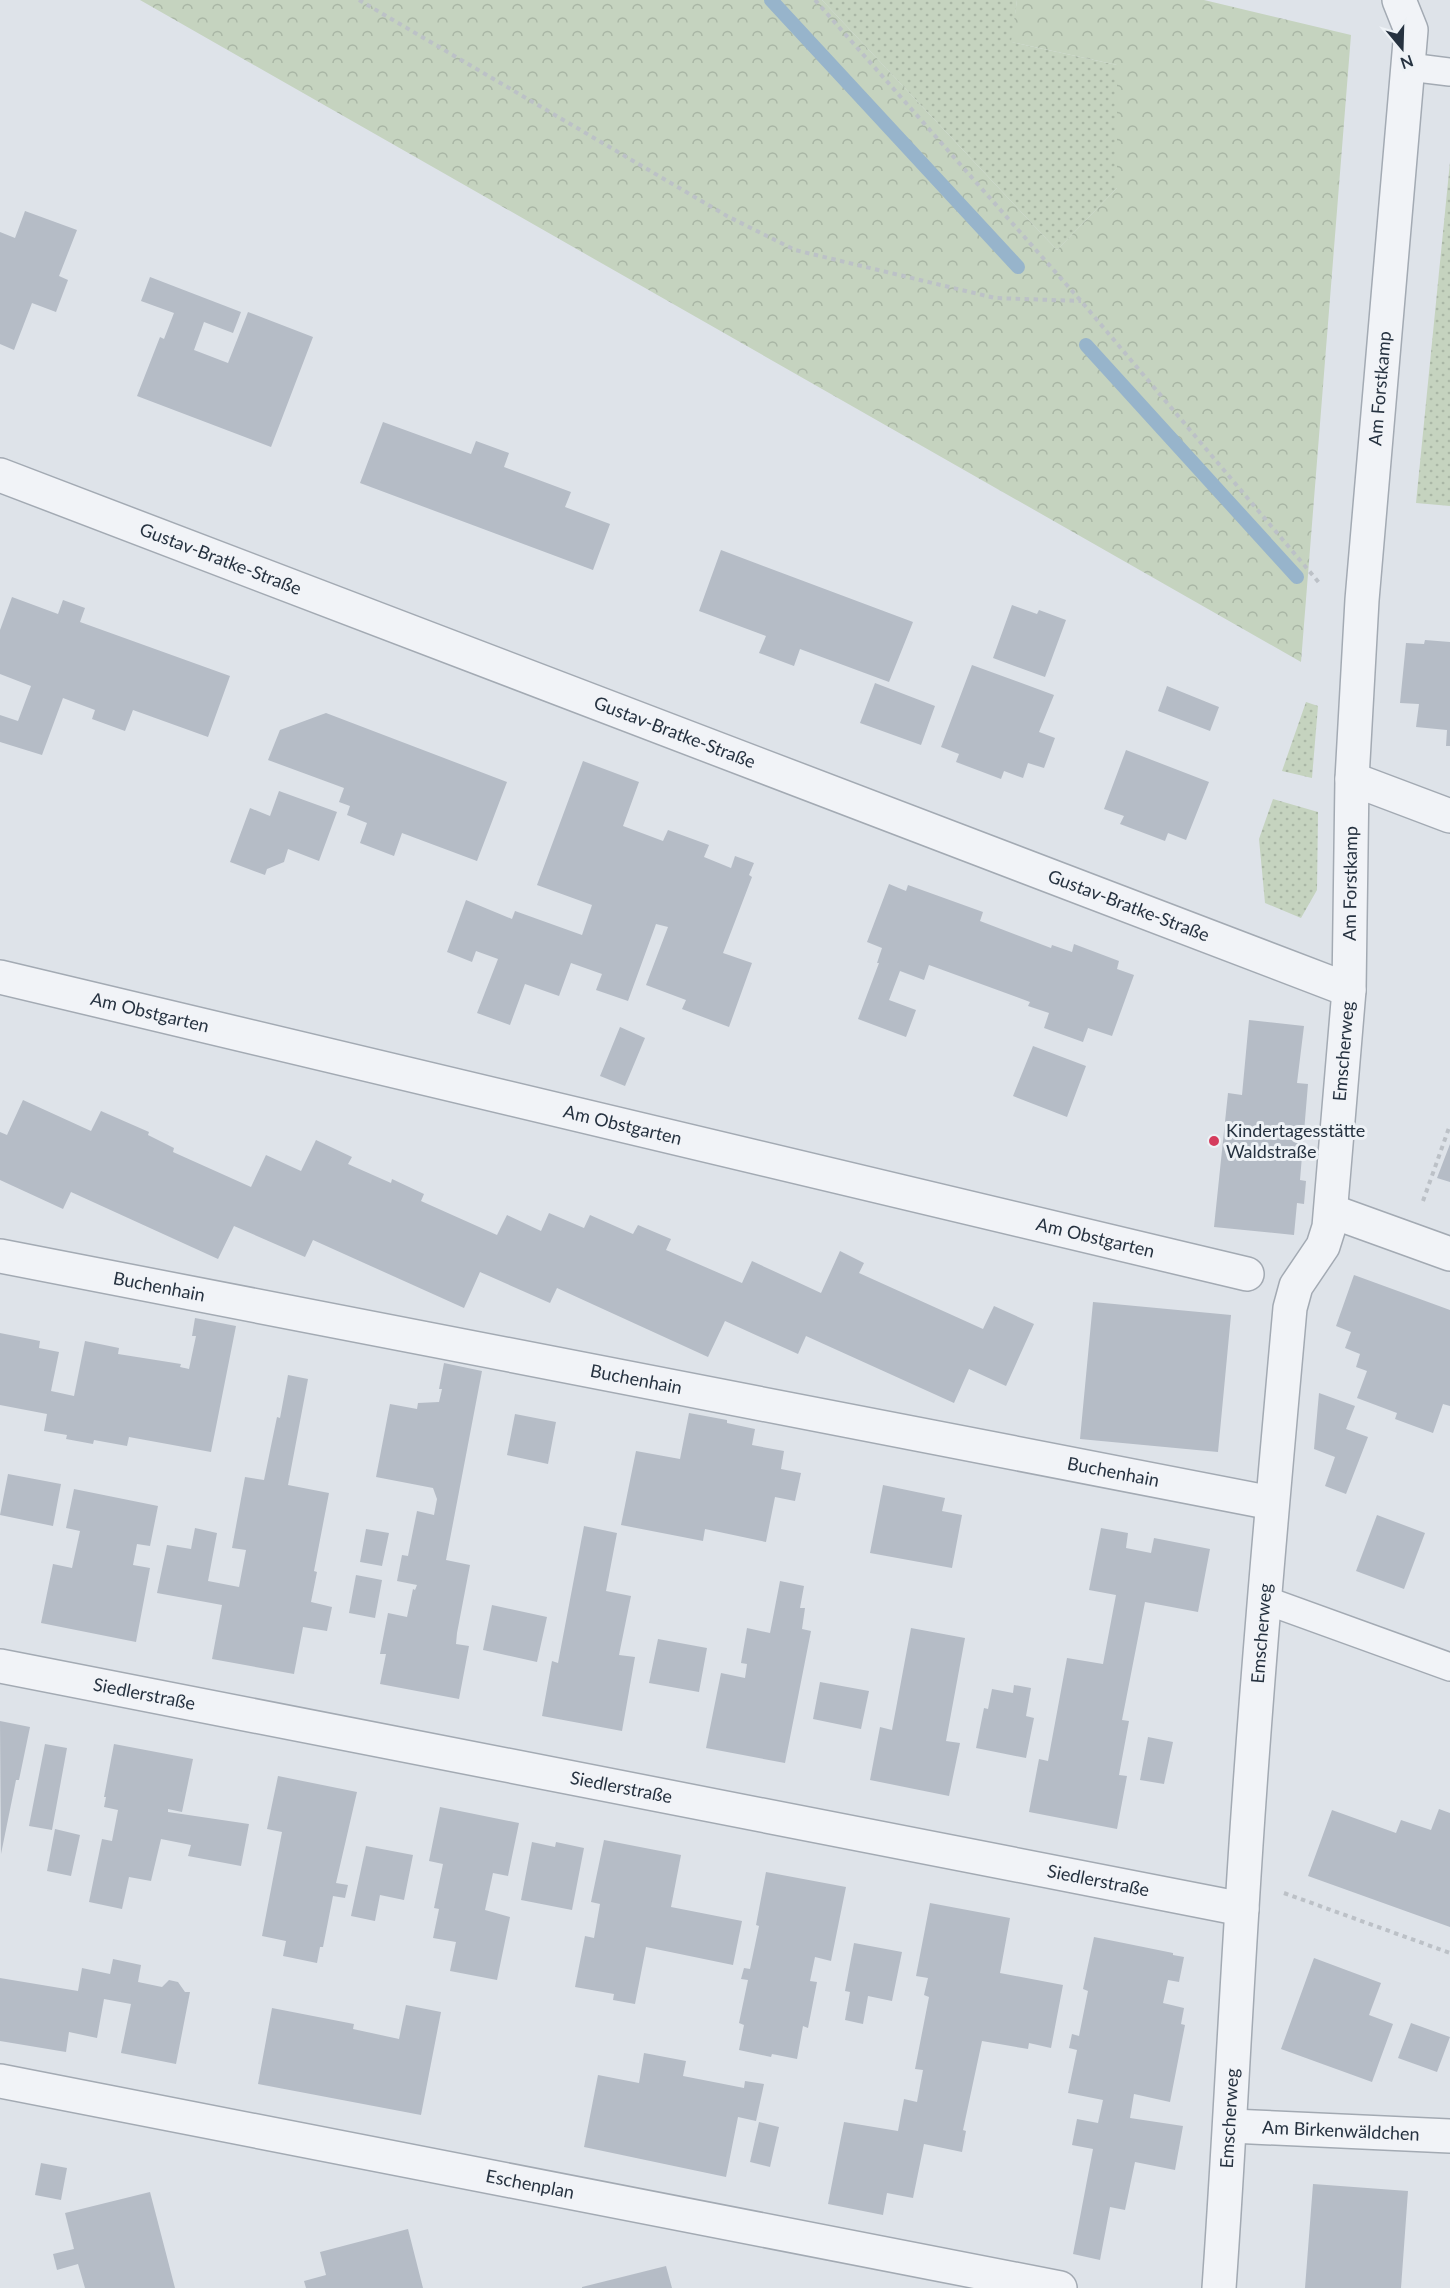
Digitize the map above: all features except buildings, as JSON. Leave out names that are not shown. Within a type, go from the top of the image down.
[{"type":"street","name":"Am Forstkamp","points":[[1349,990],[1352,779],[1362,600],[1411,30],[1400,0]]},
{"type":"street","name":"Gustav-Bratke-Straße","points":[[0,475],[1349,990]]},
{"type":"street","points":[[1352,779],[1450,816]]},
{"type":"street","name":"Am Obstgarten","points":[[0,977],[1247,1274]]},
{"type":"street","name":"Emscherweg","points":[[1219,2288],[1231,2126],[1243,1894],[1272,1503],[1290,1308],[1296,1286],[1323,1246],[1329,1227],[1349,990]]},
{"type":"street","points":[[1331,1211],[1450,1254]]},
{"type":"street","name":"Buchenhain","points":[[0,1256],[1272,1503]]},
{"type":"street","name":"Siedlerstraße","points":[[0,1666],[1243,1894]]},
{"type":"street","name":"Eschenplan","points":[[0,2081],[1060,2288]]},
{"type":"street","name":"Am Birkenwäldchen","points":[[1231,2126],[1450,2136]]},
{"type":"lane","points":[[1408,67],[1450,72]]},
{"type":"lane","points":[[1265,1600],[1450,1667]]},
{"type":"path","points":[[359,0],[727,216],[795,250],[995,298],[1081,301]]},
{"type":"path","points":[[815,0],[1081,301],[1330,595],[1362,600]]},
{"type":"path","points":[[1409,1239],[1450,1125]]},
{"type":"path","points":[[1243,1894],[1450,1953]]},
{"type":"green space","points":[[140,0],[822,0],[1057,250],[1117,188],[1117,65],[1011,42],[1017,0],[1204,0],[1351,35],[1301,662]]},
{"type":"green space","points":[[822,0],[1017,0],[1012,42],[1117,65],[1117,188],[1057,250]]},
{"type":"green space","points":[[1450,162],[1450,506],[1416,503]]},
{"type":"green space","points":[[1306,702],[1318,706],[1312,778],[1282,771]]},
{"type":"green space","points":[[1273,799],[1318,812],[1317,890],[1301,918],[1265,903],[1259,839]]},
{"type":"waterway","points":[[771,0],[1018,267]]},
{"type":"waterway","points":[[1086,345],[1297,577]]},
{"type":"place","name":"Kindertagesstätte Waldstraße","points":[[1214,1141]]}]
